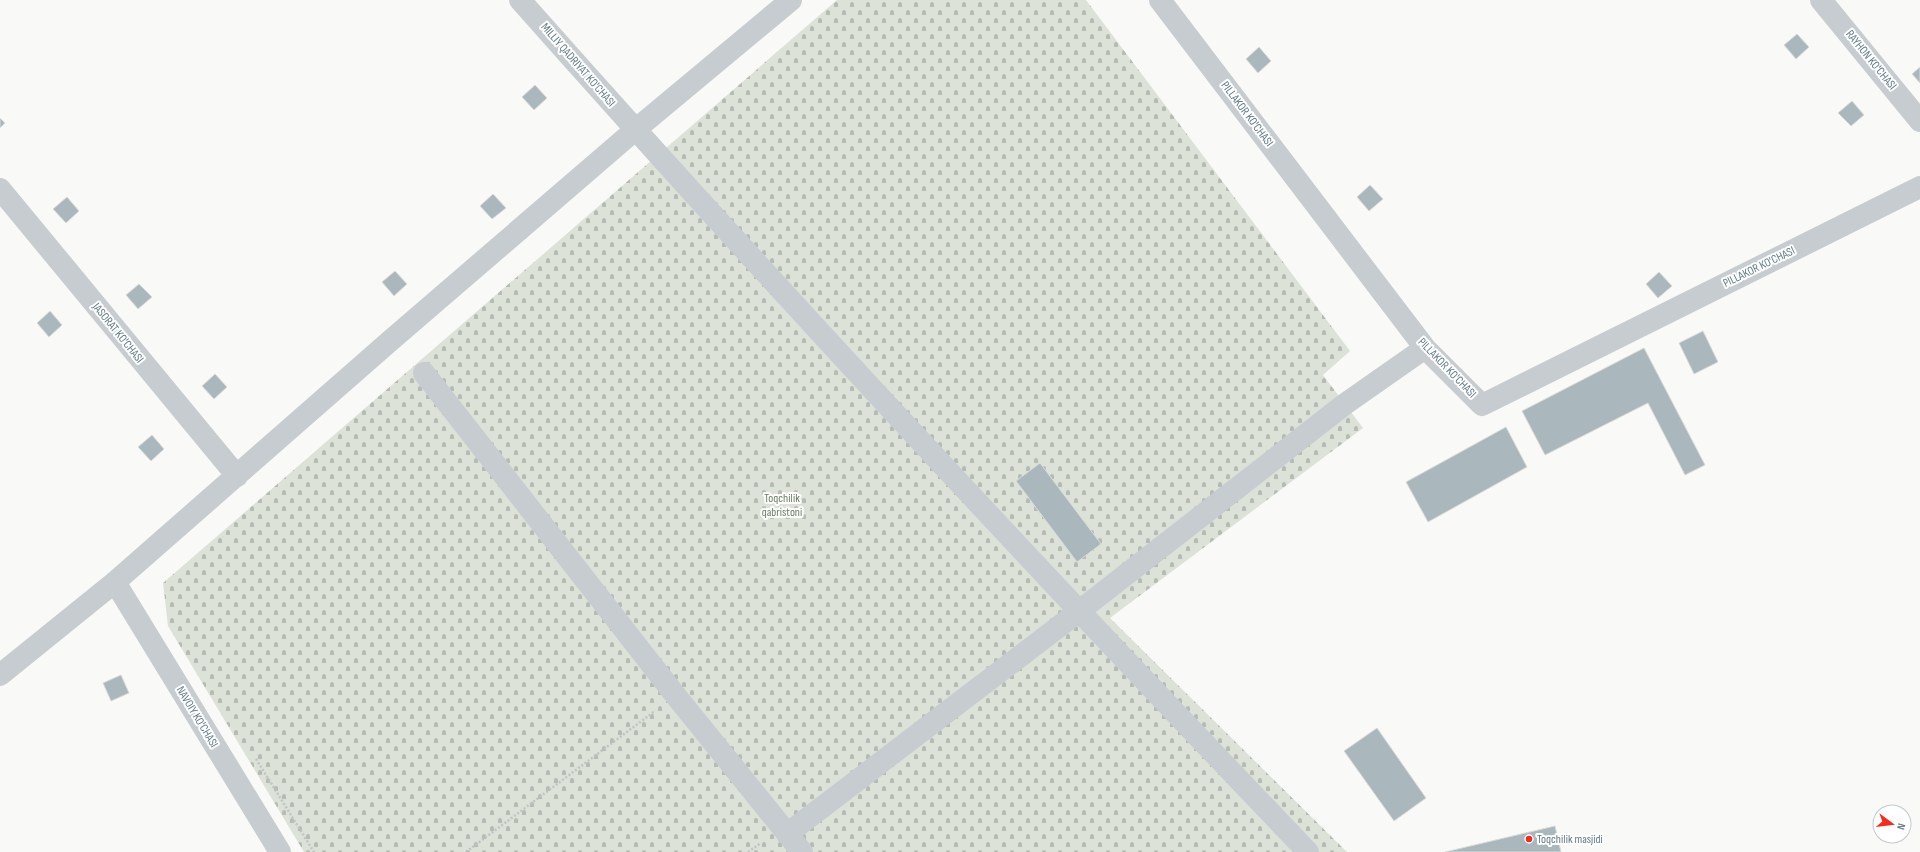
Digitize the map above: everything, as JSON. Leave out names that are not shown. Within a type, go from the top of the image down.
[{"type":"street","name":"MILLIY QADRIYAT KO'CHASI","points":[[520,0],[635,130],[829,344],[1078,612],[1308,852]]},
{"type":"street","points":[[0,675],[115,582],[390,341],[635,130],[791,0]]},
{"type":"street","name":"PILLAKOR KO'CHASI","points":[[1160,0],[1425,348],[1482,404],[1920,187]]},
{"type":"street","name":"RAYHON KO'CHASI","points":[[1821,0],[1920,121]]},
{"type":"street","name":"JASORAT KO'CHASI","points":[[0,189],[237,476]]},
{"type":"street","points":[[787,834],[1078,612],[1345,404],[1425,348]]},
{"type":"street","points":[[424,373],[676,696],[802,852]]},
{"type":"street","name":"NAVOIY KO'CHASI","points":[[115,582],[280,852]]},
{"type":"path","points":[[466,852],[676,696]]},
{"type":"green space","name":"Toqchilik qabristoni","points":[[837,0],[1086,0],[1350,351],[1323,375],[1363,428],[1110,618],[1347,852],[304,852],[168,626],[163,583]]},
{"type":"building","points":[[1797,34],[1809,47],[1796,59],[1784,45]]},
{"type":"building","points":[[1259,47],[1271,61],[1258,73],[1246,59]]},
{"type":"building","points":[[1920,67],[1920,83],[1912,74]]},
{"type":"building","points":[[535,85],[547,98],[534,110],[522,97]]},
{"type":"building","points":[[1852,101],[1864,115],[1851,126],[1838,113]]},
{"type":"building","points":[[0,118],[5,123],[0,128]]},
{"type":"building","points":[[1370,185],[1383,199],[1369,211],[1357,197]]},
{"type":"building","points":[[493,194],[506,208],[492,219],[480,206]]},
{"type":"building","points":[[67,197],[79,211],[66,223],[53,209]]},
{"type":"building","points":[[395,271],[407,284],[394,296],[382,282]]},
{"type":"building","points":[[1659,272],[1672,286],[1658,298],[1646,284]]},
{"type":"building","points":[[139,284],[152,297],[138,309],[126,295]]},
{"type":"building","points":[[50,311],[62,325],[49,337],[37,323]]},
{"type":"building","points":[[1703,331],[1718,362],[1694,374],[1679,343]]},
{"type":"building","points":[[1644,348],[1705,465],[1685,475],[1648,403],[1545,455],[1522,411]]},
{"type":"building","points":[[215,374],[227,387],[214,399],[202,386]]},
{"type":"building","points":[[1506,427],[1527,467],[1428,522],[1406,482]]},
{"type":"building","points":[[152,435],[164,449],[151,461],[138,447]]},
{"type":"building","points":[[1040,463],[1101,544],[1077,562],[1016,481]]},
{"type":"building","points":[[121,675],[129,693],[111,701],[103,683]]},
{"type":"building","points":[[1377,728],[1426,798],[1394,821],[1344,751]]},
{"type":"building","name":"Toqchilik masjidi","points":[[1555,826],[1561,852],[1445,852]]},
{"type":"place","name":"Toqchilik masjidi","points":[[1529,839]]}]
